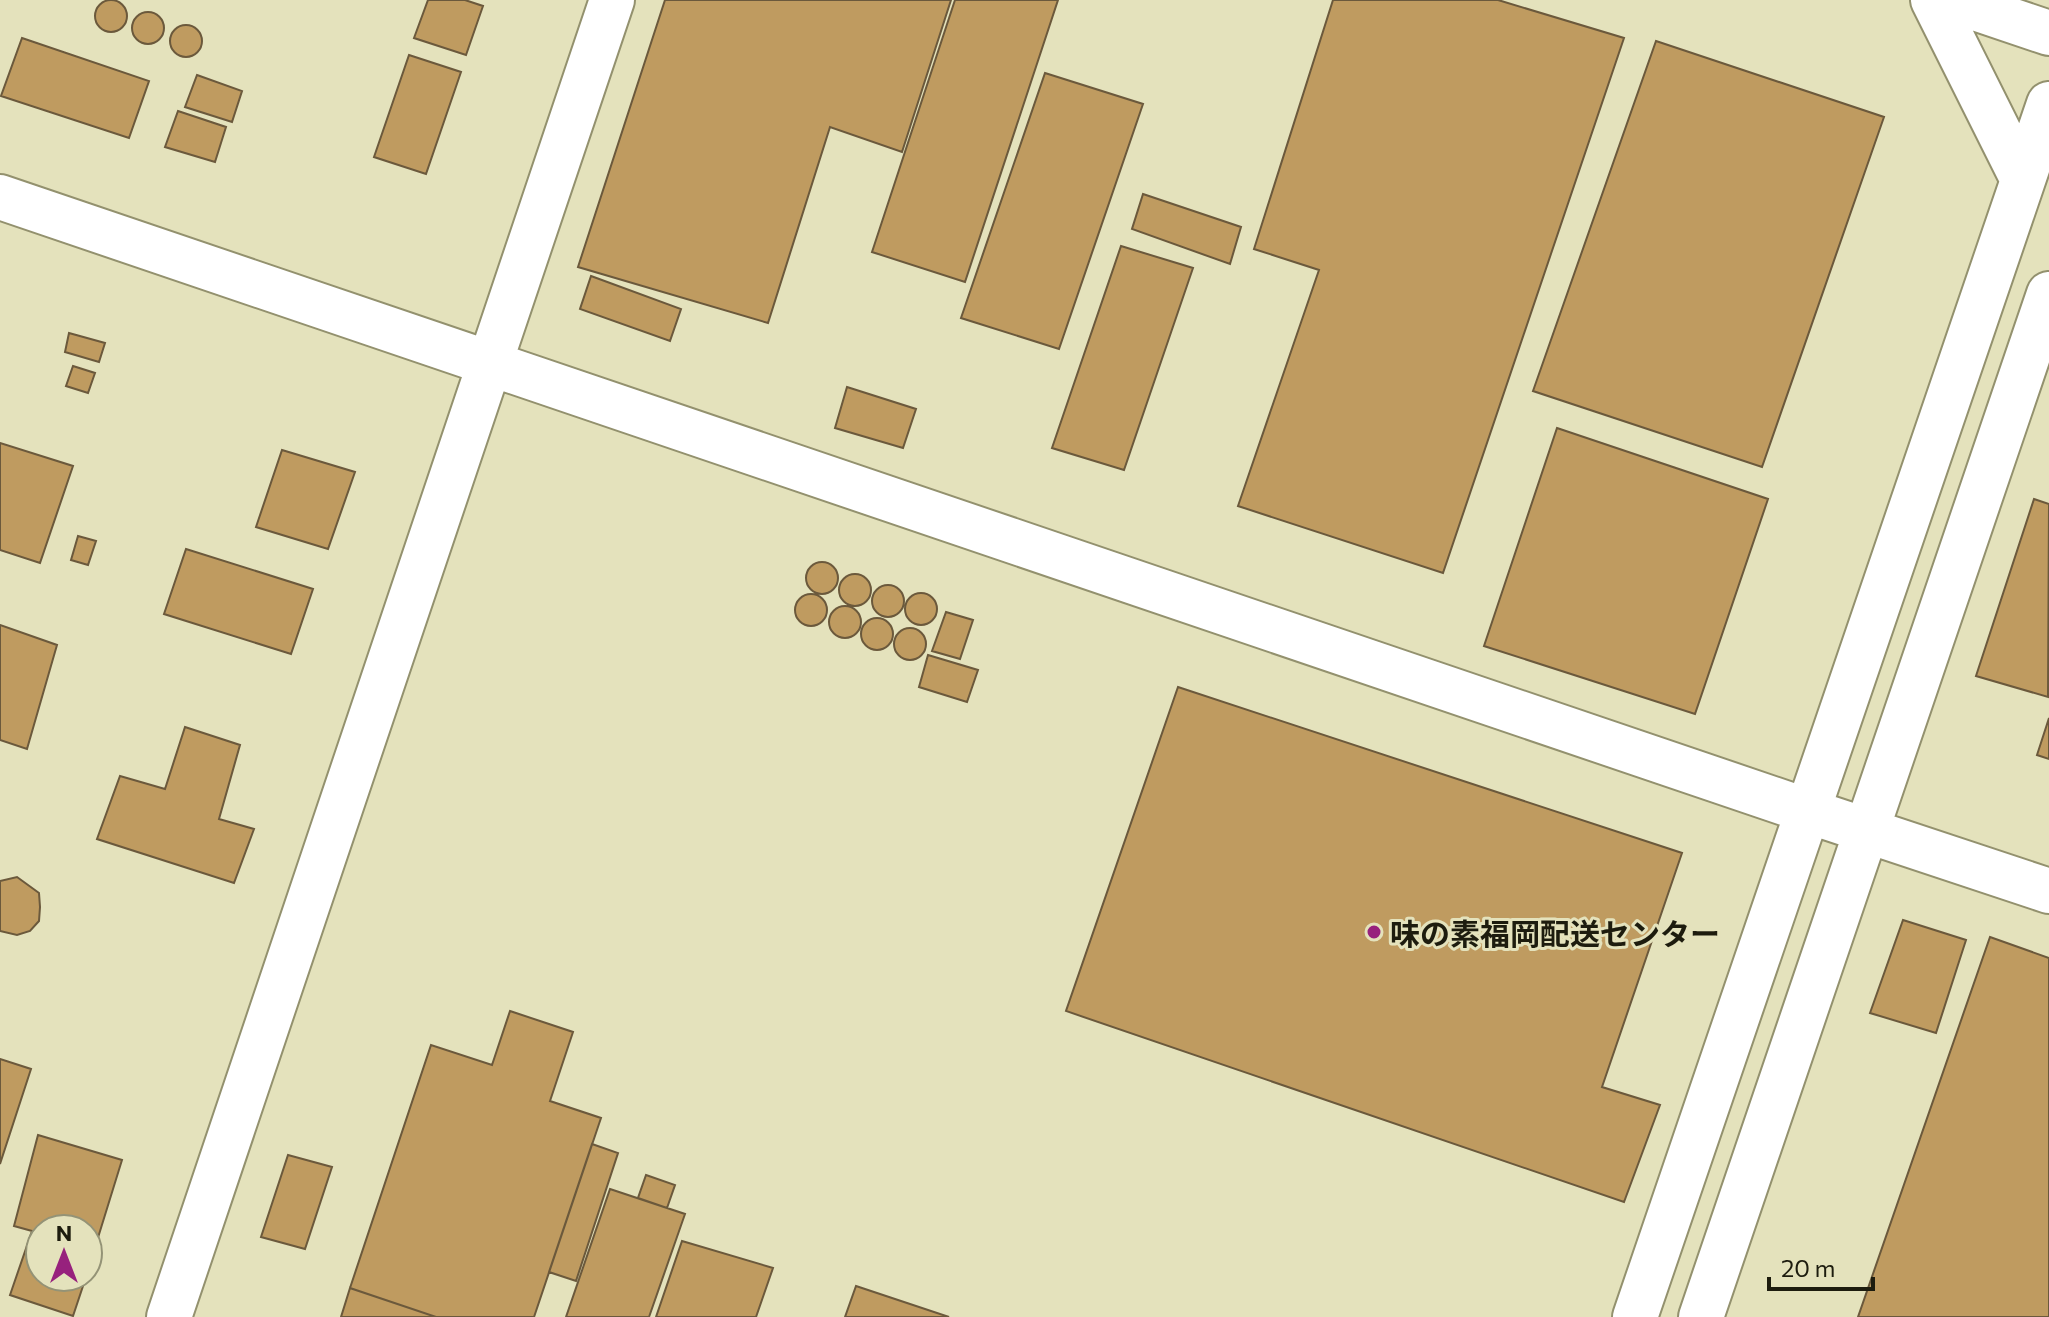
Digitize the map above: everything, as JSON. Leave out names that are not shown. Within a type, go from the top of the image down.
[{"type":"street","points":[[169,1317],[612,0]]},
{"type":"street","points":[[1933,0],[2023,180]]},
{"type":"street","points":[[1951,0],[2049,33]]},
{"type":"street","points":[[1635,1317],[2049,104]]},
{"type":"street","points":[[0,197],[2049,891]]},
{"type":"street","points":[[1701,1317],[2049,294]]},
{"type":"building","points":[[111,0],[122,5],[127,16],[122,27],[111,32],[100,27],[95,16],[100,5]]},
{"type":"building","points":[[428,0],[465,0],[483,6],[466,55],[414,38]]},
{"type":"building","points":[[665,0],[951,0],[902,152],[830,127],[768,323],[578,267]]},
{"type":"building","points":[[955,0],[1058,0],[965,282],[872,252]]},
{"type":"building","points":[[1333,0],[1498,0],[1624,38],[1443,573],[1238,506],[1319,270],[1254,249]]},
{"type":"building","points":[[148,12],[159,17],[164,28],[159,39],[148,44],[137,39],[132,28],[137,17]]},
{"type":"building","points":[[186,25],[197,30],[202,41],[197,52],[186,57],[175,52],[170,41],[175,30]]},
{"type":"building","points":[[22,38],[149,81],[129,138],[1,96]]},
{"type":"building","points":[[1656,41],[1884,117],[1762,467],[1533,391]]},
{"type":"building","points":[[409,55],[461,72],[426,174],[374,157]]},
{"type":"building","points":[[1045,73],[1143,104],[1059,349],[961,318]]},
{"type":"building","points":[[197,75],[242,91],[232,122],[185,107]]},
{"type":"building","points":[[178,111],[226,127],[215,162],[165,147]]},
{"type":"building","points":[[1143,194],[1241,227],[1230,264],[1132,229]]},
{"type":"building","points":[[1121,246],[1193,268],[1124,470],[1052,448]]},
{"type":"building","points":[[591,276],[681,309],[670,341],[580,309]]},
{"type":"building","points":[[69,333],[105,343],[99,362],[65,352]]},
{"type":"building","points":[[73,366],[95,373],[88,393],[66,386]]},
{"type":"building","points":[[847,387],[916,409],[903,448],[835,428]]},
{"type":"building","points":[[1557,428],[1768,499],[1695,714],[1484,646]]},
{"type":"building","points":[[0,443],[73,466],[40,563],[0,550]]},
{"type":"building","points":[[282,450],[355,472],[328,549],[256,527]]},
{"type":"building","points":[[2034,499],[2049,504],[2048,697],[1976,676]]},
{"type":"building","points":[[78,536],[96,541],[88,565],[71,560]]},
{"type":"building","points":[[186,549],[313,589],[291,654],[164,614]]},
{"type":"building","points":[[822,562],[833,567],[838,578],[833,589],[822,594],[811,589],[806,578],[811,567]]},
{"type":"building","points":[[855,574],[866,579],[871,590],[866,601],[855,606],[844,601],[839,590],[844,579]]},
{"type":"building","points":[[888,585],[899,590],[904,601],[899,612],[888,617],[877,612],[872,601],[877,590]]},
{"type":"building","points":[[921,593],[932,598],[937,609],[932,620],[921,625],[910,620],[905,609],[910,598]]},
{"type":"building","points":[[811,594],[822,599],[827,610],[822,621],[811,626],[800,621],[795,610],[800,599]]},
{"type":"building","points":[[845,606],[856,611],[861,622],[856,633],[845,638],[834,633],[829,622],[834,611]]},
{"type":"building","points":[[946,612],[973,620],[960,659],[932,651]]},
{"type":"building","points":[[877,618],[888,623],[893,634],[888,645],[877,650],[866,645],[861,634],[866,623]]},
{"type":"building","points":[[0,625],[57,645],[27,749],[0,740]]},
{"type":"building","points":[[910,628],[921,633],[926,644],[921,655],[910,660],[899,655],[894,644],[899,633]]},
{"type":"building","points":[[928,655],[978,670],[967,702],[919,687]]},
{"type":"building","name":"味の素福岡配送センター","points":[[1178,687],[1682,853],[1602,1087],[1660,1105],[1624,1202],[1066,1011]]},
{"type":"building","points":[[2049,718],[2049,759],[2037,755]]},
{"type":"building","points":[[185,727],[240,745],[219,819],[254,829],[234,883],[97,839],[120,776],[165,789]]},
{"type":"building","points":[[17,877],[39,893],[40,907],[39,921],[30,931],[17,935],[0,931],[0,881]]},
{"type":"building","points":[[1903,920],[1966,940],[1936,1033],[1870,1013]]},
{"type":"building","points":[[1990,937],[2049,958],[2049,1317],[1858,1317]]},
{"type":"building","points":[[510,1011],[573,1032],[550,1101],[601,1118],[534,1317],[436,1317],[350,1288],[431,1045],[492,1065]]},
{"type":"building","points":[[0,1059],[31,1069],[0,1164]]},
{"type":"building","points":[[38,1135],[122,1160],[104,1218],[104,1213],[24,1213],[24,1229],[14,1226]]},
{"type":"building","points":[[592,1144],[618,1153],[576,1281],[549,1272]]},
{"type":"building","points":[[288,1155],[332,1167],[305,1249],[261,1237]]},
{"type":"building","points":[[646,1175],[675,1185],[667,1208],[638,1198]]},
{"type":"building","points":[[610,1189],[685,1214],[649,1317],[566,1317]]},
{"type":"building","points":[[682,1241],[773,1268],[756,1317],[656,1317]]},
{"type":"building","points":[[24,1254],[24,1293],[81,1293],[73,1316],[10,1295]]},
{"type":"building","points":[[856,1286],[949,1317],[845,1317]]},
{"type":"building","points":[[350,1288],[436,1317],[341,1317]]},
{"type":"place","name":"味の素福岡配送センター","points":[[1374,932]]}]
